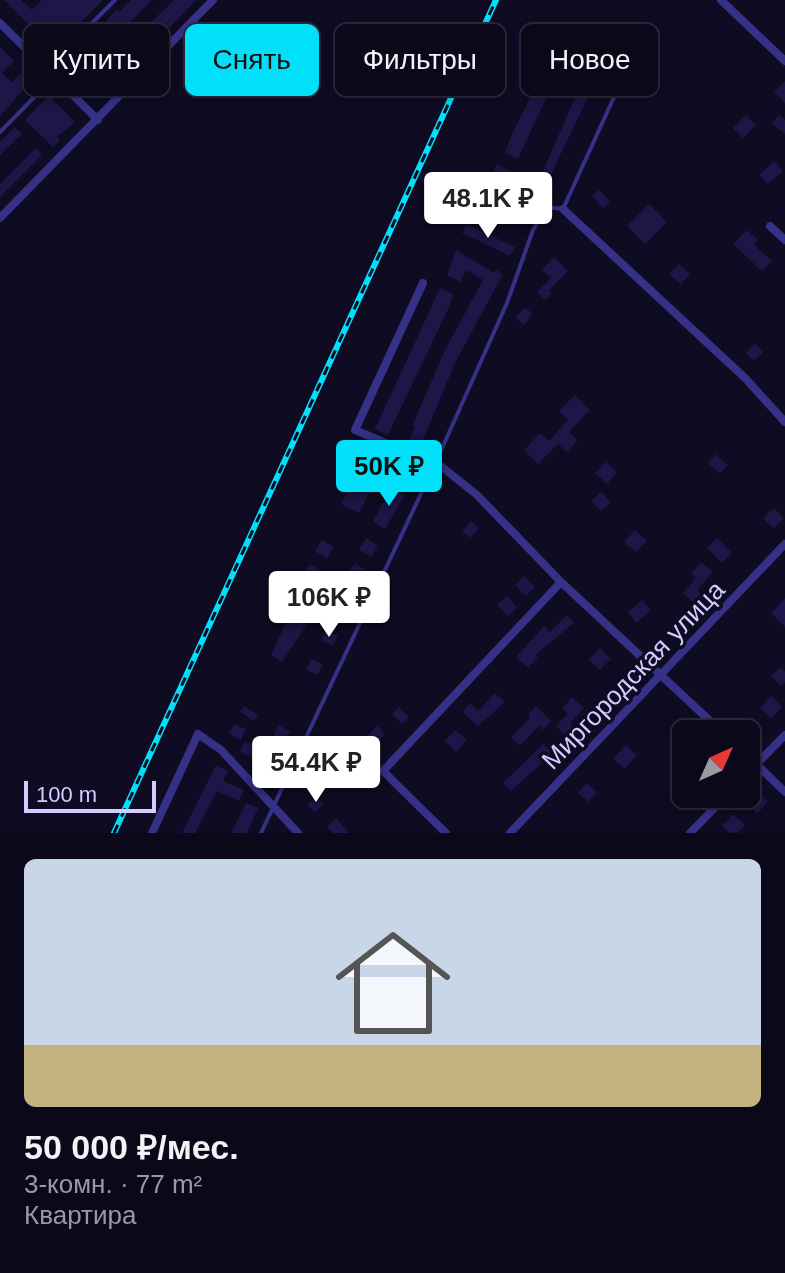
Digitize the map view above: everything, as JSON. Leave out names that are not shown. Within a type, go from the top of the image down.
[{"type":"street","points":[[0,218],[213,0]]},
{"type":"street","points":[[721,0],[785,61]]},
{"type":"street","points":[[1,26],[24,48]]},
{"type":"street","points":[[73,96],[98,120]]},
{"type":"street","points":[[563,209],[745,378],[785,422]]},
{"type":"street","points":[[770,226],[785,240]]},
{"type":"street","points":[[423,283],[355,430],[435,464],[477,495],[561,582],[708,720]]},
{"type":"street","name":"Миргородская улица","points":[[510,833],[785,544]]},
{"type":"street","points":[[446,833],[383,771],[561,582]]},
{"type":"street","points":[[152,833],[198,734],[221,750],[298,833]]},
{"type":"street","points":[[760,761],[785,735]]},
{"type":"street","points":[[760,767],[785,792]]},
{"type":"street","points":[[690,833],[714,808]]},
{"type":"lane","points":[[91,24],[115,0]]},
{"type":"lane","points":[[0,132],[35,96]]},
{"type":"lane","points":[[261,833],[435,464],[507,303],[533,230],[547,207],[563,209],[615,96]]},
{"type":"building","points":[[4,0],[21,0],[32,10],[42,0],[103,0],[79,24],[28,24]]},
{"type":"building","points":[[131,0],[152,0],[128,24],[103,24]]},
{"type":"building","points":[[174,0],[196,0],[169,29],[169,24],[149,24]]},
{"type":"building","points":[[0,47],[14,61],[2,73],[12,82],[24,70],[24,89],[0,116]]},
{"type":"building","points":[[785,81],[785,104],[774,91]]},
{"type":"building","points":[[48,96],[54,96],[53,100],[75,122],[57,137],[60,140],[53,147],[25,120]]},
{"type":"building","points":[[531,96],[547,96],[518,159],[505,153]]},
{"type":"building","points":[[576,96],[589,96],[551,174],[543,171]]},
{"type":"building","points":[[746,115],[756,125],[743,138],[733,128]]},
{"type":"building","points":[[779,115],[785,120],[785,134],[772,123]]},
{"type":"building","points":[[15,127],[22,134],[0,155],[0,142]]},
{"type":"building","points":[[36,148],[42,155],[0,197],[0,184]]},
{"type":"building","points":[[774,161],[783,171],[768,184],[759,175]]},
{"type":"building","points":[[497,164],[523,178],[519,188],[493,173]]},
{"type":"building","points":[[599,190],[610,201],[603,208],[592,196]]},
{"type":"building","points":[[649,204],[667,222],[645,244],[627,226]]},
{"type":"building","points":[[466,224],[515,247],[510,256],[462,233]]},
{"type":"building","points":[[747,230],[758,240],[754,245],[772,261],[762,271],[733,244]]},
{"type":"building","points":[[456,250],[494,273],[496,270],[503,274],[455,363],[419,450],[407,444],[415,428],[412,426],[445,350],[483,280],[466,270],[460,282],[447,275]]},
{"type":"building","points":[[554,257],[568,271],[549,290],[552,293],[545,300],[537,292],[551,278],[542,270]]},
{"type":"building","points":[[679,264],[690,274],[681,284],[669,274]]},
{"type":"building","points":[[440,288],[453,294],[450,305],[388,435],[375,429]]},
{"type":"building","points":[[525,307],[533,314],[524,325],[515,318]]},
{"type":"building","points":[[755,344],[763,352],[754,361],[746,353]]},
{"type":"building","points":[[575,395],[590,410],[569,432],[578,440],[567,452],[558,444],[538,464],[524,450],[540,433],[549,441],[568,420],[559,411]]},
{"type":"building","points":[[715,454],[728,465],[720,474],[708,463]]},
{"type":"building","points":[[606,462],[617,472],[607,484],[595,473]]},
{"type":"building","points":[[355,477],[373,485],[359,513],[341,504]]},
{"type":"building","points":[[392,487],[405,495],[385,529],[373,521]]},
{"type":"building","points":[[601,492],[611,502],[601,511],[591,501]]},
{"type":"building","points":[[774,508],[784,518],[774,529],[763,518]]},
{"type":"building","points":[[471,521],[479,528],[470,538],[462,531]]},
{"type":"building","points":[[635,530],[647,541],[636,552],[624,542]]},
{"type":"building","points":[[366,538],[378,546],[371,557],[359,550]]},
{"type":"building","points":[[717,538],[732,553],[722,563],[707,548]]},
{"type":"building","points":[[322,540],[334,547],[327,559],[315,551]]},
{"type":"building","points":[[701,562],[713,572],[697,590],[704,596],[696,605],[683,593],[696,578],[691,573]]},
{"type":"building","points":[[355,563],[367,571],[361,580],[349,572]]},
{"type":"building","points":[[310,564],[322,571],[315,582],[303,575]]},
{"type":"building","points":[[524,576],[535,587],[526,596],[515,585]]},
{"type":"building","points":[[343,584],[356,592],[344,610],[348,612],[343,622],[331,617]]},
{"type":"building","points":[[300,589],[312,597],[305,608],[293,600]]},
{"type":"building","points":[[507,596],[517,608],[508,616],[497,605]]},
{"type":"building","points":[[785,598],[785,627],[771,613]]},
{"type":"building","points":[[642,600],[651,611],[636,623],[628,612]]},
{"type":"building","points":[[290,614],[308,623],[282,662],[271,655]]},
{"type":"building","points":[[567,615],[574,623],[535,655],[538,657],[528,668],[516,657],[544,626],[550,632]]},
{"type":"building","points":[[325,632],[338,635],[333,646],[321,641]]},
{"type":"building","points":[[600,648],[611,659],[599,670],[589,659]]},
{"type":"building","points":[[311,659],[323,664],[318,675],[306,670]]},
{"type":"building","points":[[781,667],[785,672],[785,682],[781,686],[771,676]]},
{"type":"building","points":[[495,693],[505,702],[478,726],[462,712],[470,703],[478,711]]},
{"type":"building","points":[[771,696],[782,707],[771,719],[760,708]]},
{"type":"building","points":[[572,697],[584,708],[570,724],[579,732],[571,741],[556,726],[568,714],[562,709]]},
{"type":"building","points":[[244,706],[258,715],[254,721],[240,712]]},
{"type":"building","points":[[536,706],[551,721],[543,730],[539,726],[520,746],[511,737],[530,718],[528,715]]},
{"type":"building","points":[[399,707],[409,717],[402,724],[392,714]]},
{"type":"building","points":[[234,724],[246,729],[241,740],[229,734]]},
{"type":"building","points":[[278,725],[290,731],[272,778],[260,772]]},
{"type":"building","points":[[377,726],[385,734],[370,750],[362,741]]},
{"type":"building","points":[[455,730],[467,740],[456,752],[445,741]]},
{"type":"building","points":[[245,741],[257,747],[252,758],[240,752]]},
{"type":"building","points":[[543,744],[553,753],[511,791],[503,783]]},
{"type":"building","points":[[626,745],[637,755],[625,769],[613,759]]},
{"type":"building","points":[[216,765],[228,771],[223,781],[244,790],[239,801],[217,791],[195,833],[182,833]]},
{"type":"building","points":[[587,783],[597,792],[588,802],[578,793]]},
{"type":"building","points":[[760,794],[768,802],[757,813],[752,808],[760,808]]},
{"type":"building","points":[[316,796],[324,804],[315,813],[307,805]]},
{"type":"building","points":[[246,803],[258,808],[247,833],[231,833]]},
{"type":"building","points":[[733,814],[745,825],[737,833],[730,833],[722,826]]},
{"type":"building","points":[[336,818],[349,833],[333,833],[327,827]]},
{"type":"railway","points":[[114,833],[496,0]]}]
